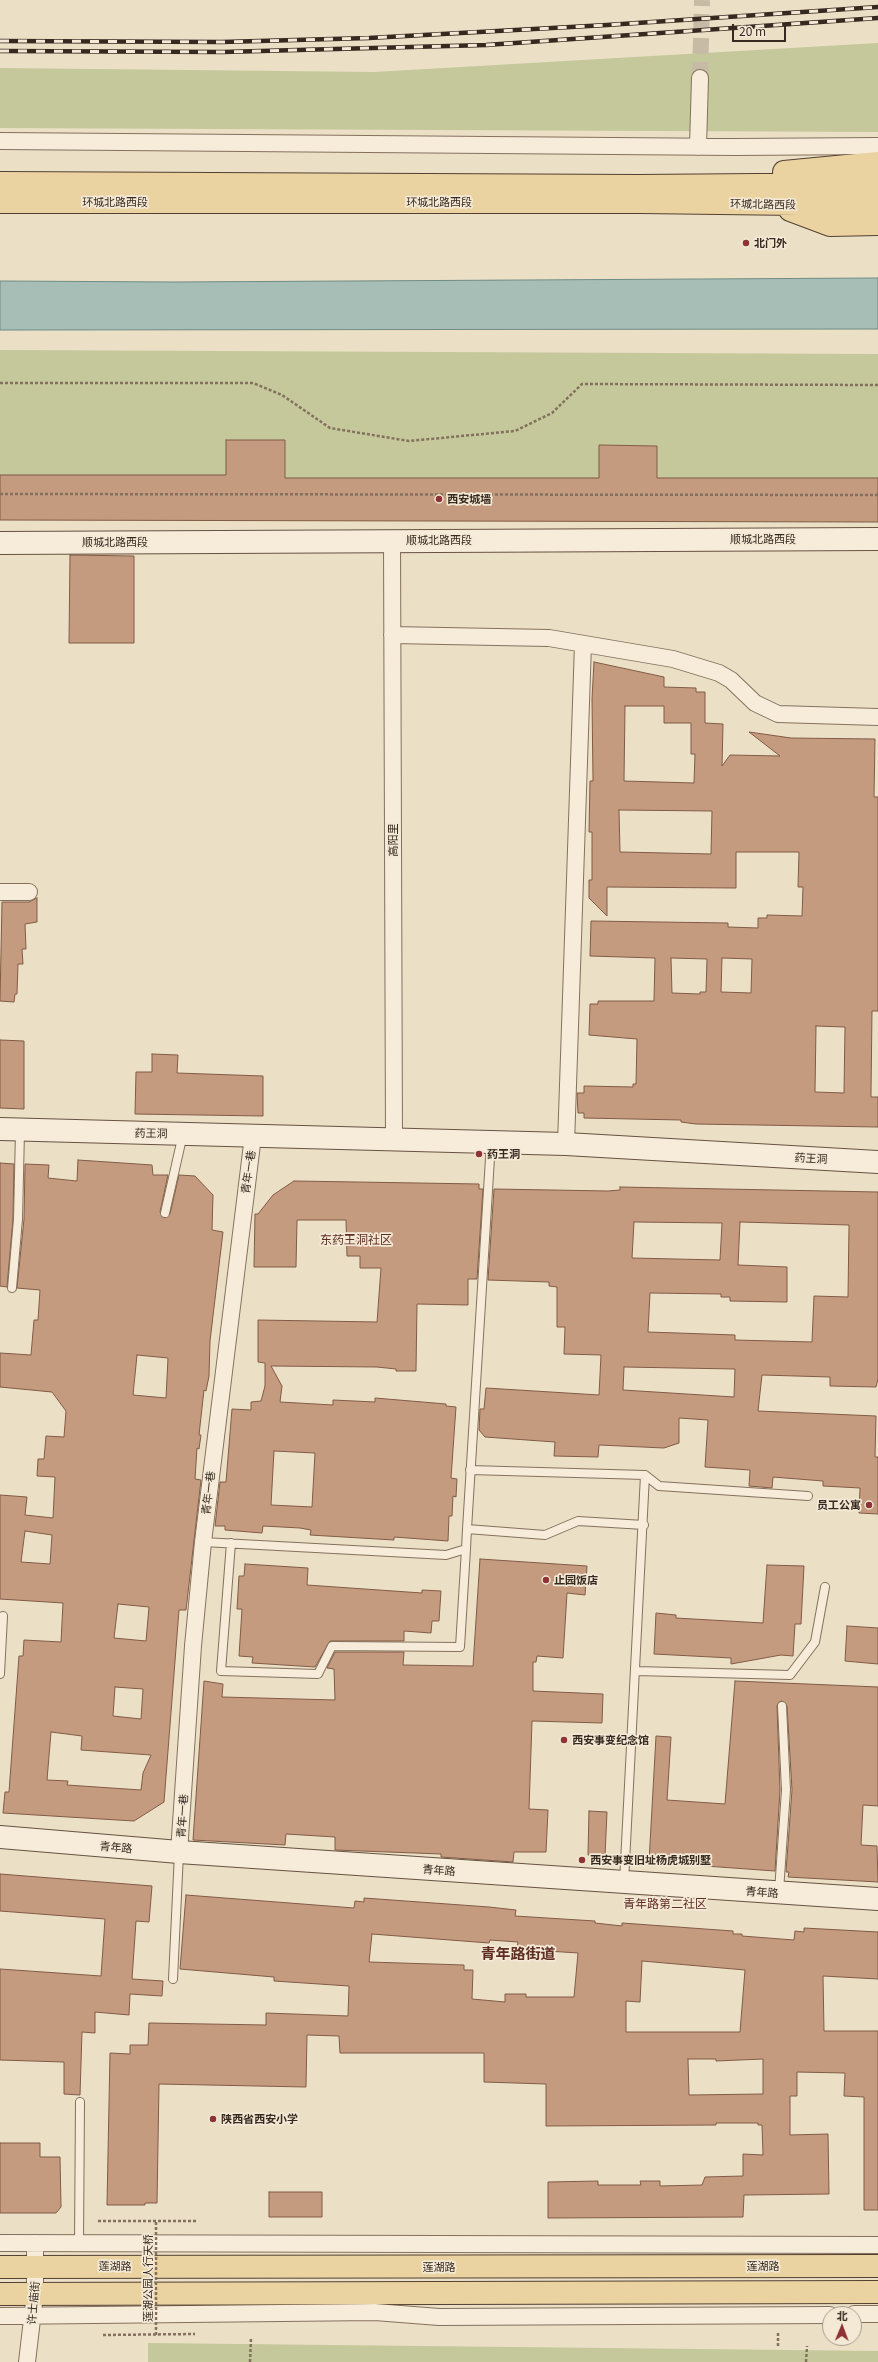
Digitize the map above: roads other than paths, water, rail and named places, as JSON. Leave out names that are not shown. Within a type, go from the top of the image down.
[{"type":"main road","points":[[638,186],[878,163]]},
{"type":"main road","points":[[0,170],[53,193]]},
{"type":"main road","name":"环城北路西段","points":[[0,183],[53,193],[776,205],[878,205]]},
{"type":"main road","name":"环城北路西段","points":[[0,202],[53,193],[878,184]]},
{"type":"main road","points":[[0,209],[53,193]]},
{"type":"main road","points":[[776,205],[830,225],[878,224]]},
{"type":"main road","name":"莲湖路","points":[[0,2267],[878,2266]]},
{"type":"main road","points":[[0,2294],[878,2292]]},
{"type":"street","points":[[698,147],[700,78]]},
{"type":"street","points":[[0,141],[698,147],[878,146]]},
{"type":"street","name":"顺城北路西段","points":[[0,543],[392,540],[878,539]]},
{"type":"street","name":"高阳里","points":[[392,540],[394,1140]]},
{"type":"street","points":[[392,635],[523,636],[549,638],[673,659],[719,673],[731,680],[754,703],[778,714],[878,717]]},
{"type":"street","points":[[566,1144],[583,644]]},
{"type":"street","points":[[0,892],[29,892]]},
{"type":"street","name":"药王洞","points":[[10,1129],[566,1144],[878,1162]]},
{"type":"street","name":"青年一巷","points":[[179,1852],[203,1542],[253,1136]]},
{"type":"street","name":"青年路","points":[[0,1837],[179,1852],[779,1894],[878,1899]]},
{"type":"street","points":[[0,2243],[878,2245]]},
{"type":"street","name":"许士庙街","points":[[27,2362],[35,2294],[35,2243]]},
{"type":"street","points":[[0,2316],[375,2312],[439,2317],[822,2315]]},
{"type":"street","points":[[862,2314],[878,2314]]},
{"type":"lane","points":[[10,1129],[18,1220],[12,1288]]},
{"type":"lane","points":[[165,1213],[183,1134]]},
{"type":"lane","points":[[231,1543],[221,1671],[318,1674],[332,1646],[460,1647],[491,1142]]},
{"type":"lane","points":[[470,1470],[645,1475],[659,1486],[808,1496]]},
{"type":"lane","points":[[624,1883],[644,1525],[645,1475]]},
{"type":"lane","points":[[467,1529],[545,1535],[578,1521],[644,1525]]},
{"type":"lane","points":[[203,1542],[446,1555],[466,1549]]},
{"type":"lane","points":[[636,1671],[790,1675],[815,1642],[825,1587]]},
{"type":"lane","points":[[0,1674],[3,1616]]},
{"type":"lane","points":[[779,1894],[786,1790],[782,1706]]},
{"type":"lane","points":[[173,1980],[179,1852]]},
{"type":"lane","points":[[79,2243],[80,2102]]},
{"type":"water","points":[[878,278],[878,329],[0,330],[0,281],[174,282]]},
{"type":"tunnel","points":[[700,78],[702,0]]},
{"type":"railway","points":[[0,41],[222,42],[369,38],[607,25],[878,7]]},
{"type":"railway","points":[[0,51],[223,52],[486,45],[878,18]]},
{"type":"place","name":"北门外","points":[[746,243]]},
{"type":"place","name":"西安城墙","points":[[439,499]]},
{"type":"place","name":"药王洞","points":[[479,1154]]},
{"type":"place","name":"员工公寓","points":[[869,1505]]},
{"type":"place","name":"止园饭店","points":[[546,1580]]},
{"type":"place","name":"西安事变纪念馆","points":[[564,1740]]},
{"type":"place","name":"西安事变旧址杨虎城别墅","points":[[582,1860]]},
{"type":"place","name":"陕西省西安小学","points":[[213,2119]]},
{"type":"district","name":"东药王洞社区","points":[[356,1239]]},
{"type":"district","name":"青年路第二社区","points":[[665,1903]]},
{"type":"district","name":"青年路街道","points":[[518,1953]]}]
